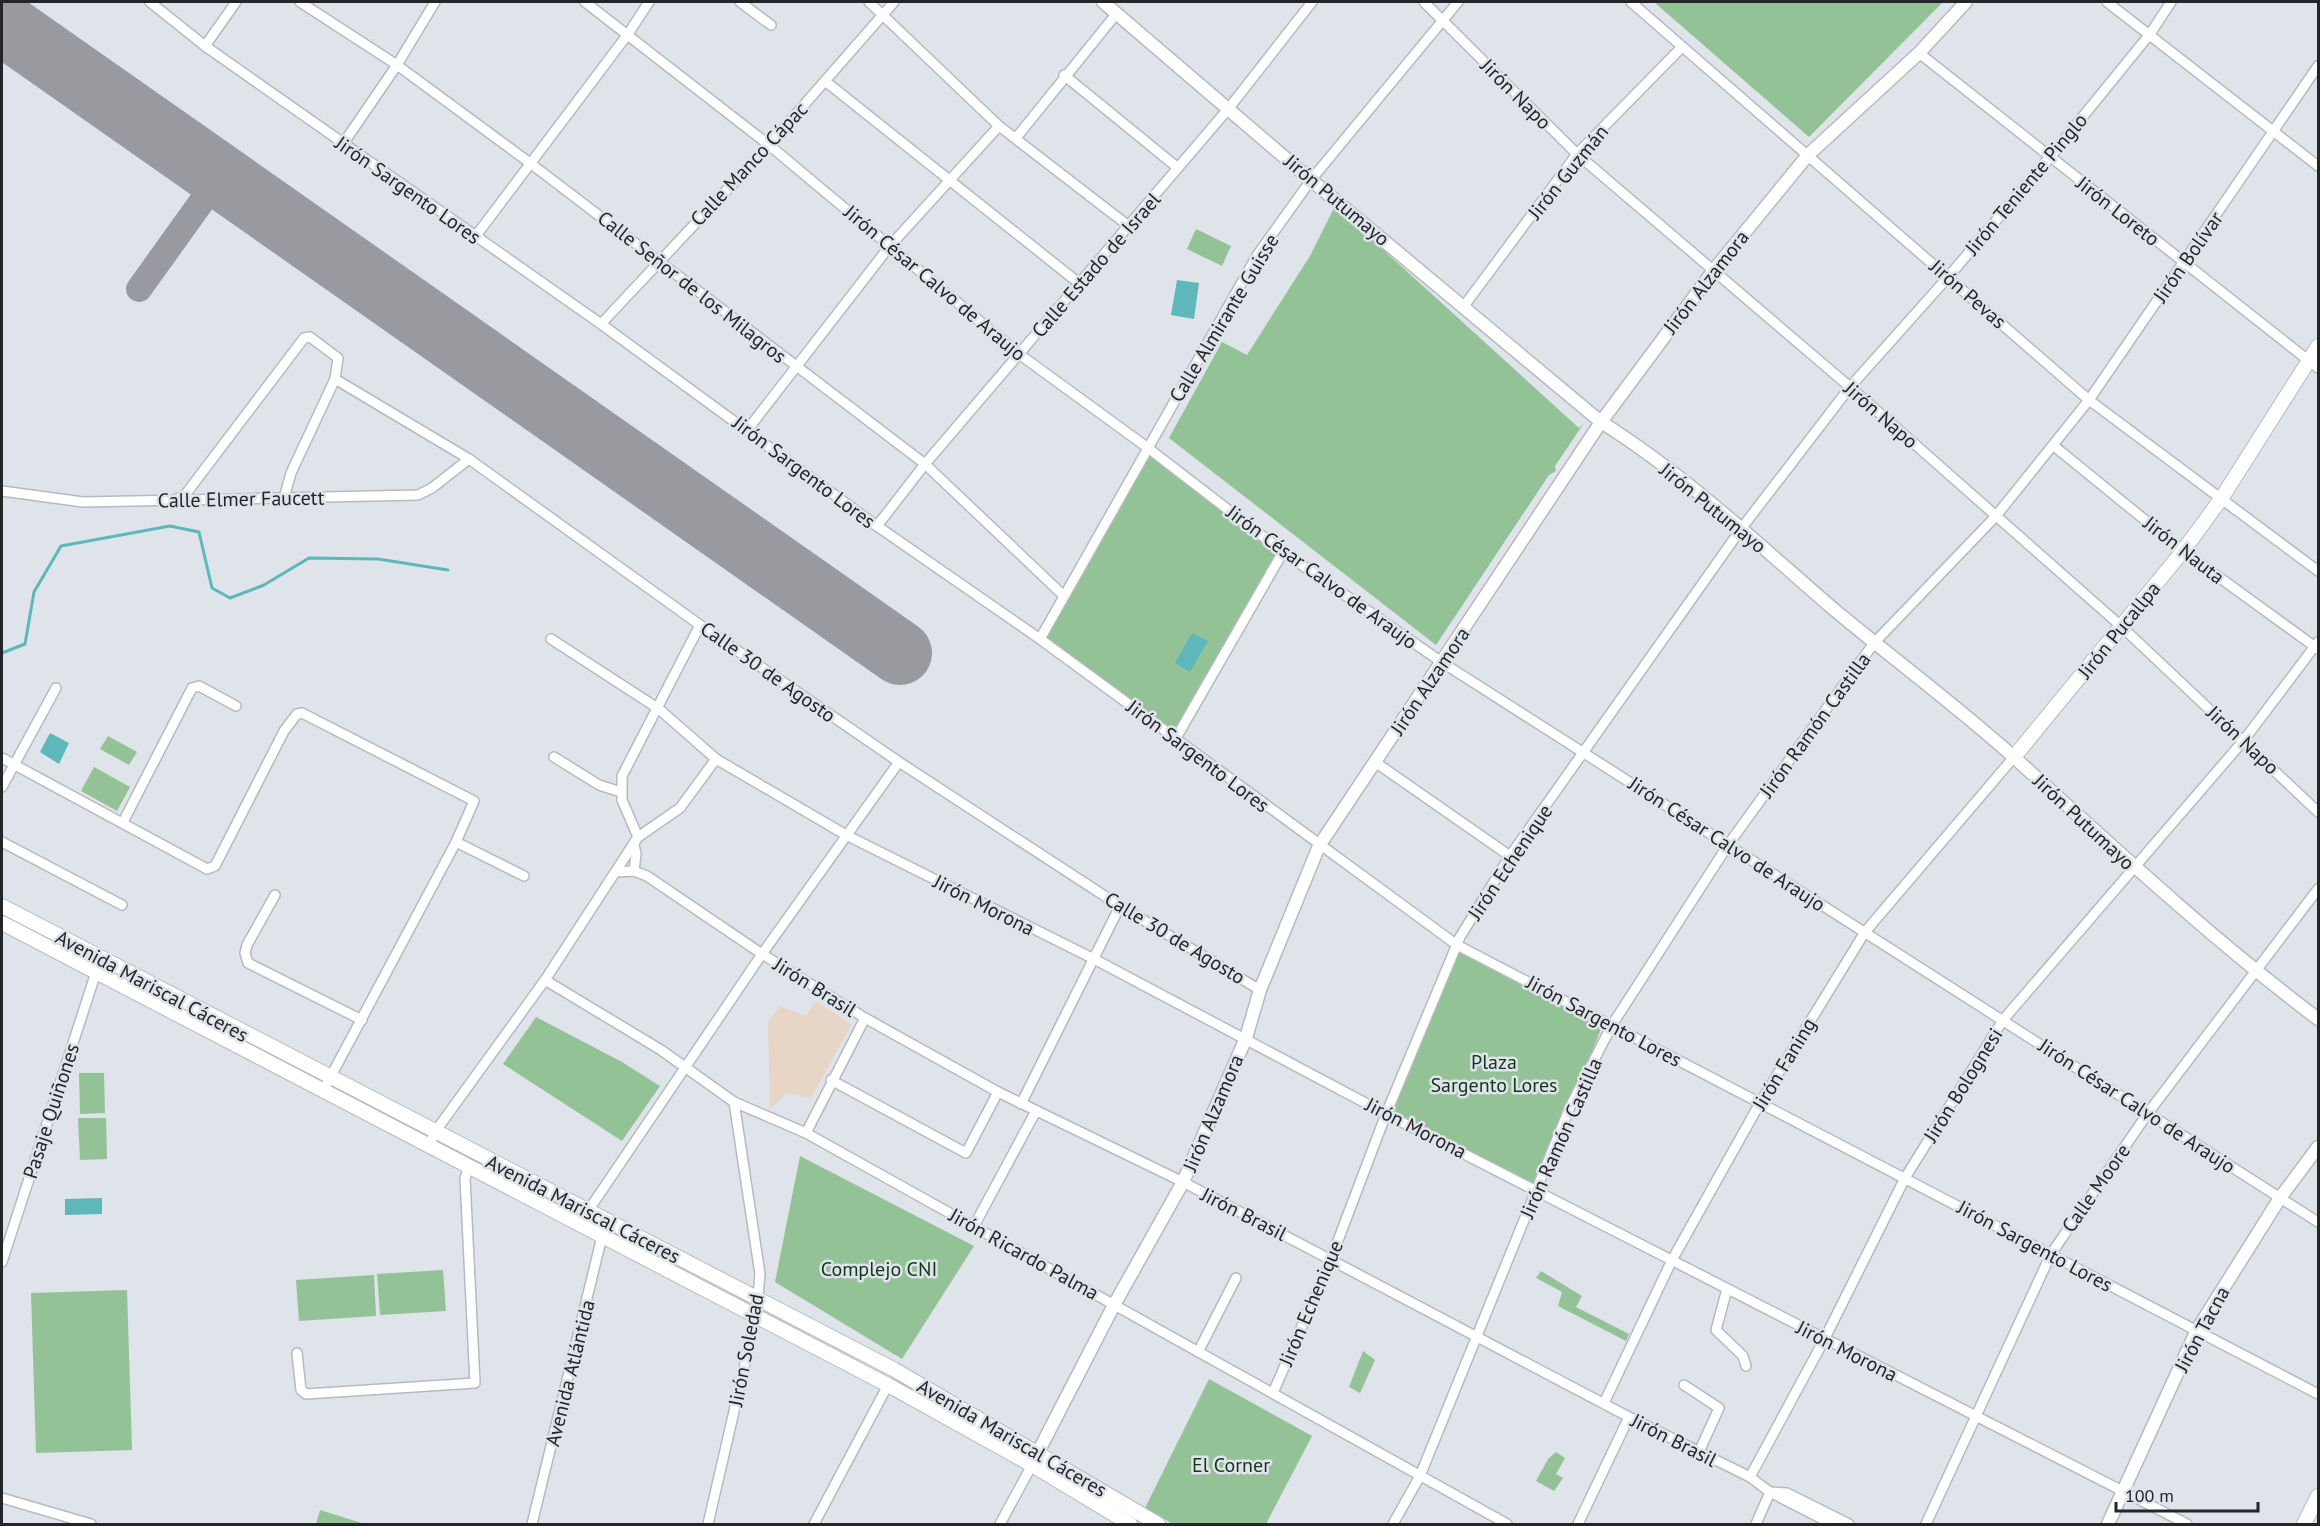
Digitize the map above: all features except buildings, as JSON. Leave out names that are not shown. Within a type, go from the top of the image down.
[{"type":"main road","name":"Jirón Pucallpa","points":[[2014,758],[2183,551],[2313,364],[2319,346]]},
{"type":"main road","name":"Avenida Mariscal Cáceres","points":[[2,906],[98,966]]},
{"type":"main road","name":"Avenida Mariscal Cáceres","points":[[2,924],[98,966],[327,1085],[429,1146],[579,1225],[1158,1524]]},
{"type":"main road","name":"Avenida Mariscal Cáceres","points":[[327,1085],[435,1132],[895,1370],[1035,1459],[1130,1524]]},
{"type":"main road","points":[[2304,1524],[2319,1496]]},
{"type":"street","name":"Jirón Sargento Lores","points":[[150,2],[205,46],[601,324],[748,429],[877,526],[1040,639],[1457,945],[2319,1394]]},
{"type":"street","points":[[205,46],[236,2]]},
{"type":"street","name":"Calle Señor de los Milagros","points":[[300,2],[397,65],[530,163],[925,464],[1064,596]]},
{"type":"street","points":[[343,144],[397,65],[435,2]]},
{"type":"street","name":"Jirón César Calvo de Araujo","points":[[585,2],[768,145],[1019,354],[1148,448],[1283,552],[1443,663],[2319,1222]]},
{"type":"street","points":[[475,237],[628,34],[649,2]]},
{"type":"street","points":[[740,2],[771,25]]},
{"type":"street","points":[[869,2],[999,126],[1130,227]]},
{"type":"street","name":"Calle Manco Cápac","points":[[601,324],[768,145],[894,2]]},
{"type":"street","name":"Jirón Putumayo","points":[[1104,2],[1311,180],[1600,422],[1635,444],[1741,529],[1874,643],[2014,758],[2135,869],[2256,972],[2319,1019]]},
{"type":"street","name":"Calle Estado de Israel","points":[[877,526],[925,464],[1130,227],[1229,108],[1312,2]]},
{"type":"street","name":"Jirón Napo","points":[[1424,2],[1577,154],[1850,387],[2122,627],[2319,812]]},
{"type":"street","name":"Calle Almirante Guisse","points":[[1040,639],[1258,254],[1311,180],[1458,2]]},
{"type":"street","name":"Jirón Pevas","points":[[1631,2],[2089,400],[2319,571]]},
{"type":"street","name":"Jirón Alzamora","points":[[1000,1524],[1114,1305],[1183,1182],[1246,1038],[1260,990],[1320,846],[1600,422],[1714,270],[1808,155],[1919,52],[1966,2]]},
{"type":"street","points":[[2107,2],[2319,166]]},
{"type":"street","name":"Jirón Teniente Pinglo","points":[[1850,387],[1949,276],[2050,157],[2150,34],[2171,2]]},
{"type":"street","points":[[1016,138],[1064,75],[1117,13]]},
{"type":"street","name":"Jirón Guzmán","points":[[1464,306],[1577,154],[1682,47]]},
{"type":"street","name":"Jirón Loreto","points":[[1919,52],[2313,364]]},
{"type":"street","name":"Jirón Bolívar","points":[[2054,446],[2089,400],[2319,66]]},
{"type":"street","points":[[1064,75],[1179,168]]},
{"type":"street","points":[[825,81],[1080,284]]},
{"type":"street","points":[[748,429],[889,247],[999,126]]},
{"type":"street","points":[[172,501],[185,495],[304,338],[310,337],[338,358],[335,379],[291,473],[284,498]]},
{"type":"street","name":"Calle 30 de Agosto","points":[[335,379],[469,459],[700,625],[899,762],[1120,906],[1260,990]]},
{"type":"street","name":"Jirón Echenique","points":[[1273,1393],[1331,1259],[1386,1114],[1457,945],[1510,856],[1585,753],[1741,529],[1850,387]]},
{"type":"street","name":"Jirón Ramón Castilla","points":[[1393,1524],[1420,1476],[1570,1107],[1612,1025],[1728,845],[1874,643],[1996,516],[2054,446]]},
{"type":"street","name":"Jirón Nauta","points":[[2054,446],[2183,551],[2317,646]]},
{"type":"street","name":"Calle Elmer Faucett","points":[[2,492],[82,502],[418,495],[432,488],[469,459]]},
{"type":"street","points":[[2,483],[2,492]]},
{"type":"street","points":[[1176,738],[1283,552]]},
{"type":"street","points":[[616,872],[634,871],[636,854],[636,841],[621,792],[622,776],[659,709],[700,625]]},
{"type":"street","name":"Jirón Morona","points":[[551,639],[659,709],[716,759],[846,835],[1094,959],[1386,1114],[2187,1524]]},
{"type":"street","name":"Jirón Bolognesi","points":[[1750,1478],[1824,1340],[1905,1178],[2003,1020],[2244,740],[2317,646]]},
{"type":"street","points":[[123,822],[192,688],[199,686],[236,706]]},
{"type":"street","points":[[2,787],[56,688]]},
{"type":"street","points":[[2,758],[207,869],[212,869],[284,731],[297,714],[302,713],[474,801],[456,843],[327,1085]]},
{"type":"street","points":[[554,757],[599,784],[621,792]]},
{"type":"street","name":"Jirón Faning","points":[[1604,1403],[1672,1260],[1760,1103],[1865,932],[2014,758]]},
{"type":"street","points":[[429,1146],[435,1132],[545,980],[636,841],[680,808],[716,759]]},
{"type":"street","points":[[579,1225],[762,954],[899,762]]},
{"type":"street","points":[[1375,762],[1510,856]]},
{"type":"street","points":[[2,842],[122,905]]},
{"type":"street","points":[[456,843],[524,876]]},
{"type":"street","name":"Jirón Brasil","points":[[634,871],[646,876],[762,954],[865,1018],[998,1092],[1183,1182],[1629,1417],[1750,1478],[1770,1492],[1787,1493],[1850,1524]]},
{"type":"street","name":"Calle Moore","points":[[1926,1524],[2051,1254],[2148,1113],[2319,889]]},
{"type":"street","points":[[275,895],[247,945],[245,953],[248,963],[362,1020]]},
{"type":"street","points":[[1021,1104],[1120,906]]},
{"type":"street","name":"Pasaje Quiñones","points":[[2,1262],[98,966]]},
{"type":"street","name":"Jirón Ricardo Palma","points":[[545,980],[661,1050],[734,1102],[807,1133],[1507,1524]]},
{"type":"street","points":[[807,1133],[831,1080],[865,1018]]},
{"type":"street","points":[[831,1080],[966,1153],[998,1092]]},
{"type":"street","name":"Jirón Soledad","points":[[708,1524],[756,1316],[760,1274],[734,1102]]},
{"type":"street","points":[[974,1226],[1036,1111]]},
{"type":"street","name":"Jirón Tacna","points":[[2108,1524],[2197,1330],[2280,1198],[2319,1148]]},
{"type":"street","points":[[297,1353],[301,1390],[306,1394],[475,1383],[465,1178],[469,1167]]},
{"type":"street","name":"Avenida Atlántida","points":[[532,1524],[585,1316],[606,1220]]},
{"type":"street","points":[[1198,1352],[1236,1278]]},
{"type":"street","points":[[1727,1289],[1716,1330],[1743,1356],[1746,1366]]},
{"type":"street","points":[[814,1524],[888,1385]]},
{"type":"street","points":[[1684,1385],[1719,1407],[1699,1452]]},
{"type":"street","points":[[1578,1524],[1629,1417]]},
{"type":"street","points":[[1756,1524],[1770,1492],[1832,1524]]},
{"type":"street","points":[[2,1498],[91,1524]]},
{"type":"shaded area","points":[[815,1001],[852,1024],[811,1098],[787,1093],[770,1109],[768,1022],[780,1006],[806,1016]]},
{"type":"green space","points":[[1654,2],[1943,2],[1809,137]]},
{"type":"green space","points":[[1335,206],[1579,428],[1584,423],[1555,466],[1556,471],[1549,475],[1436,645],[1169,438],[1222,342],[1247,355],[1310,256]]},
{"type":"green space","points":[[1196,229],[1231,246],[1222,266],[1187,249]]},
{"type":"green space","points":[[1148,448],[1283,552],[1176,738],[1040,639]]},
{"type":"green space","points":[[108,736],[137,752],[129,765],[100,749]]},
{"type":"green space","points":[[94,767],[130,787],[117,811],[81,791]]},
{"type":"green space","name":"Plaza Sargento Lores","points":[[1457,945],[1604,1021],[1537,1192],[1386,1114]]},
{"type":"green space","points":[[536,1017],[622,1062],[660,1086],[622,1141],[503,1064]]},
{"type":"green space","points":[[79,1073],[104,1073],[105,1113],[80,1114]]},
{"type":"green space","points":[[78,1118],[106,1118],[107,1159],[80,1160]]},
{"type":"green space","name":"Complejo CNI","points":[[800,1156],[974,1246],[902,1359],[775,1282]]},
{"type":"green space","points":[[443,1270],[446,1311],[380,1315],[377,1274]]},
{"type":"green space","points":[[1541,1271],[1582,1296],[1576,1307],[1629,1334],[1626,1341],[1558,1306],[1562,1292],[1536,1278]]},
{"type":"green space","points":[[374,1275],[376,1316],[299,1321],[296,1280]]},
{"type":"green space","points":[[127,1290],[132,1450],[36,1453],[31,1293]]},
{"type":"green space","points":[[1363,1351],[1375,1360],[1360,1393],[1349,1387]]},
{"type":"green space","name":"El Corner","points":[[1209,1379],[1312,1436],[1266,1524],[1173,1524],[1145,1508]]},
{"type":"green space","points":[[1556,1452],[1565,1458],[1556,1474],[1563,1478],[1554,1491],[1536,1481],[1548,1459]]},
{"type":"green space","points":[[320,1510],[365,1524],[316,1524]]},
{"type":"water","points":[[1177,280],[1199,283],[1194,319],[1171,315]]},
{"type":"water","points":[[1192,633],[1208,641],[1190,672],[1175,663]]},
{"type":"water","points":[[50,733],[69,743],[59,764],[40,752]]},
{"type":"water","points":[[102,1198],[102,1214],[65,1215],[65,1199]]},
{"type":"waterway","points":[[2,653],[25,644],[34,592],[61,546],[170,526],[199,532],[212,588],[230,598],[264,585],[309,558],[378,559],[448,570]]},
{"type":"taxiway","points":[[139,289],[220,176]]},
{"type":"runway","points":[[2,23],[900,653]]}]
